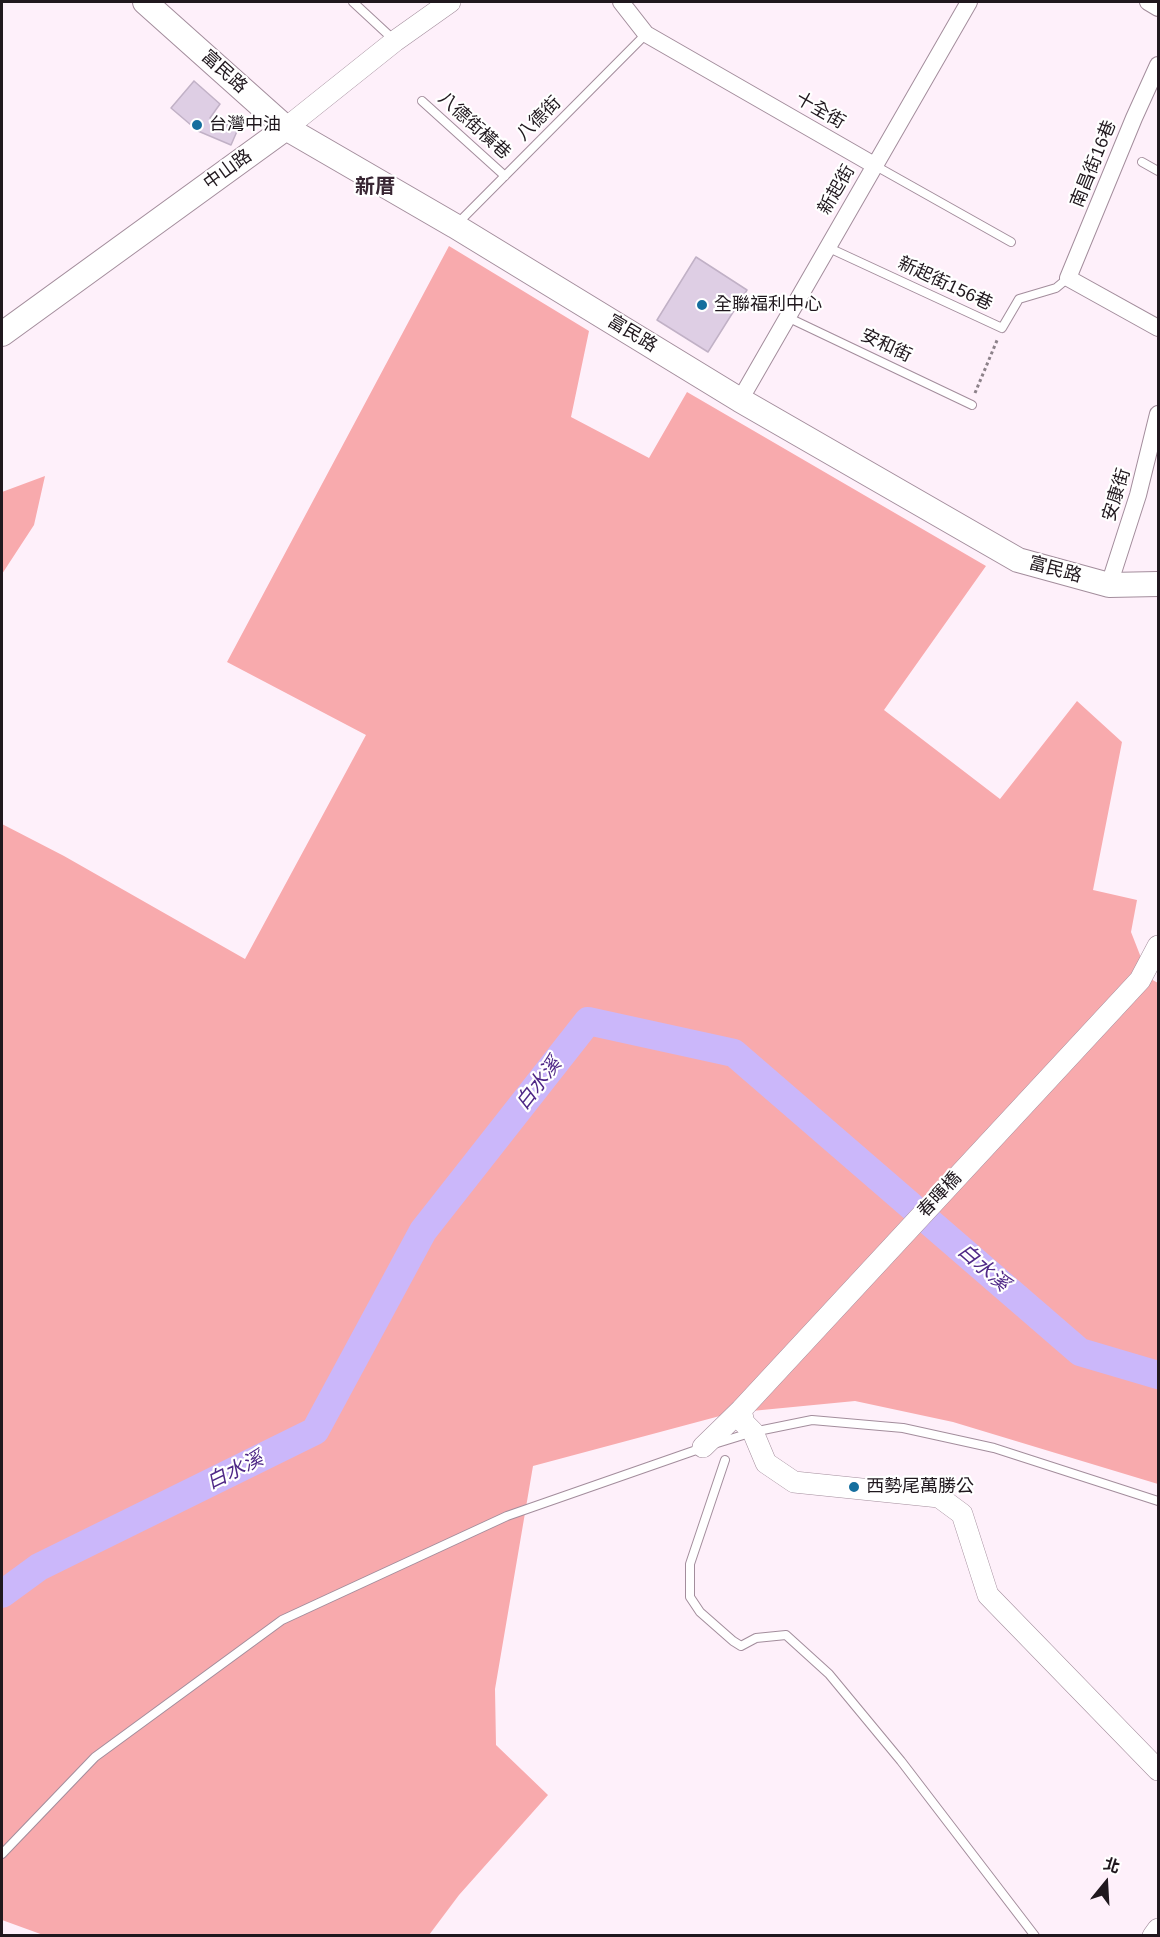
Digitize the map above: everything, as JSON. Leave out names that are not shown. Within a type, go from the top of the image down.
[{"type":"main road","name":"富民路","points":[[146,2],[286,128],[455,226],[740,400],[1018,560],[1109,585],[1158,584]]},
{"type":"main road","name":"中山路","points":[[2,334],[286,128]]},
{"type":"street","name":"中山路","points":[[286,128],[395,41],[450,2]]},
{"type":"street","name":"十全街","points":[[621,2],[646,34],[874,165]]},
{"type":"street","name":"新起街","points":[[740,400],[969,2]]},
{"type":"street","points":[[1148,2],[1158,8]]},
{"type":"street","name":"南昌街16巷","points":[[1068,278],[1158,65]]},
{"type":"street","points":[[1068,278],[1158,328]]},
{"type":"street","name":"安康街","points":[[1109,585],[1138,495],[1158,414]]},
{"type":"street","name":"春暉橋","points":[[703,1447],[741,1410],[1140,980],[1158,946]]},
{"type":"street","points":[[741,1410],[744,1422],[753,1432],[766,1462],[794,1482],[939,1497],[962,1514],[988,1594],[1158,1770]]},
{"type":"lane","points":[[353,2],[395,41]]},
{"type":"lane","name":"八德街","points":[[455,226],[646,34]]},
{"type":"lane","name":"八德街橫巷","points":[[422,101],[505,176]]},
{"type":"lane","points":[[1142,162],[1158,171]]},
{"type":"lane","name":"十全街","points":[[874,165],[1011,242]]},
{"type":"lane","name":"新起街156巷","points":[[826,247],[1002,328],[1019,298],[1056,288],[1068,278]]},
{"type":"lane","name":"安和街","points":[[787,316],[972,405]]},
{"type":"lane","points":[[2,1854],[95,1757],[282,1620],[507,1516],[703,1447],[753,1432],[812,1420],[903,1428],[994,1448],[1158,1501]]},
{"type":"lane","points":[[725,1460],[690,1564],[690,1597],[700,1612],[741,1646],[768,1635],[786,1635],[829,1674],[901,1761],[1035,1935]]},
{"type":"path","points":[[972,405],[1002,328]]},
{"type":"shaded area","points":[[449,246],[589,331],[571,417],[649,458],[687,392],[986,566],[884,710],[1000,799],[1077,701],[1122,742],[1093,890],[1137,900],[1131,932],[1149,978],[1158,983],[1158,1484],[953,1422],[855,1401],[731,1413],[533,1466],[495,1689],[496,1745],[548,1795],[459,1895],[429,1935],[46,1936],[2,1920],[2,824],[64,856],[245,959],[366,735],[227,662]]},
{"type":"shaded area","points":[[45,476],[34,525],[2,574],[2,492]]},
{"type":"building","points":[[194,81],[220,104],[210,118],[238,129],[231,145],[198,131],[171,108]]},
{"type":"building","name":"全聯福利中心","points":[[696,257],[747,290],[708,352],[657,320]]},
{"type":"waterway","name":"白水溪","points":[[2,1594],[39,1567],[315,1431],[423,1231],[588,1021],[734,1053],[1080,1352],[1158,1375]]},
{"type":"place","name":"台灣中油","points":[[197,125]]},
{"type":"place","name":"全聯福利中心","points":[[702,305]]},
{"type":"place","name":"西勢尾萬勝公","points":[[854,1487]]},
{"type":"district","name":"新厝","points":[[375,187]]}]
